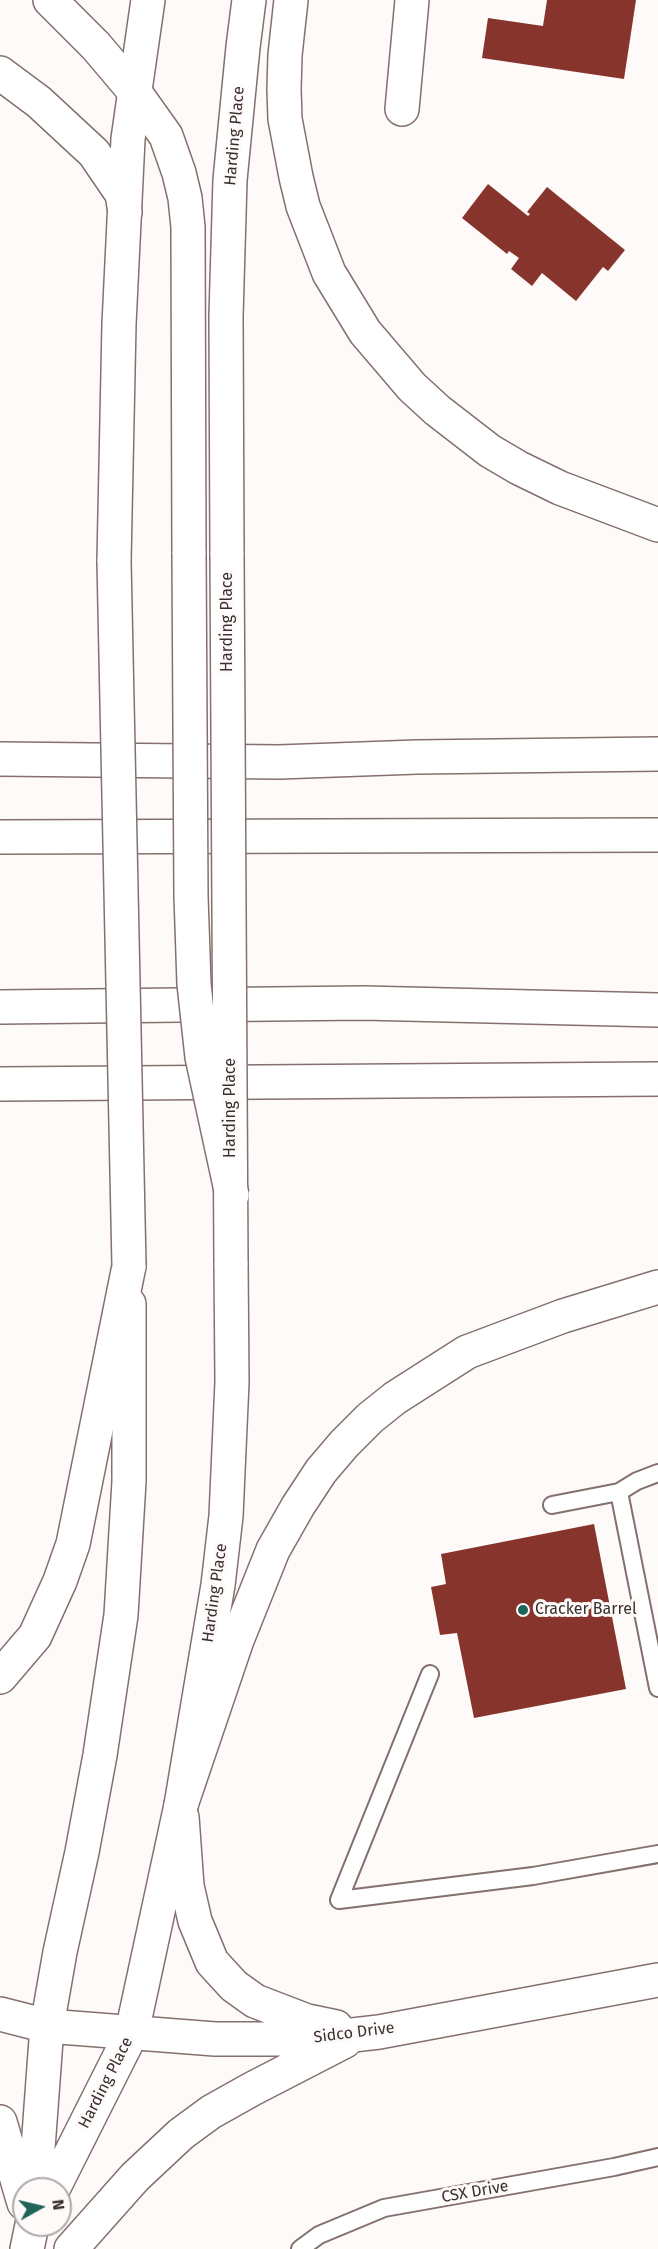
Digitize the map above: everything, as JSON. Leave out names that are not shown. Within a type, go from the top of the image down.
[{"type":"main road","points":[[50,0],[91,39],[134,91],[166,136],[172,149],[185,198],[189,266],[191,896],[194,984],[202,1057],[232,1195]]},
{"type":"main road","points":[[36,2177],[47,2026],[86,1831],[122,1616],[129,1481],[129,1266],[114,561],[119,324],[128,138],[148,0]]},
{"type":"main road","name":"Harding Place","points":[[58,2177],[132,2032],[181,1806],[218,1585],[226,1516],[232,1382],[232,1195],[226,316],[230,180],[249,0]]},
{"type":"main road","points":[[291,0],[284,88],[285,120],[296,177],[303,206],[329,273],[365,332],[412,387],[453,424],[490,451],[560,488],[658,525]]},
{"type":"main road","points":[[402,109],[412,0]]},
{"type":"main road","points":[[0,73],[39,102],[94,153],[122,194],[125,212]]},
{"type":"main road","points":[[0,759],[279,762],[429,757],[658,754]]},
{"type":"main road","points":[[0,837],[658,835]]},
{"type":"main road","points":[[0,1007],[363,1002],[658,1010]]},
{"type":"main road","points":[[0,1084],[658,1079]]},
{"type":"main road","points":[[0,1677],[35,1636],[56,1591],[73,1544],[129,1266]]},
{"type":"main road","points":[[367,2034],[306,2021],[255,2001],[224,1977],[212,1962],[195,1921],[187,1886],[181,1806],[237,1640],[273,1550],[298,1506],[321,1471],[370,1418],[395,1398],[467,1352],[563,1316],[658,1287]]},
{"type":"main road","name":"Sidco Drive","points":[[0,2014],[47,2026],[227,2039],[318,2039],[367,2034],[658,1980]]},
{"type":"main road","points":[[72,2248],[135,2177],[181,2134],[211,2112],[367,2034]]},
{"type":"main road","points":[[0,2122],[16,2177]]},
{"type":"lane","points":[[552,1505],[619,1492],[637,1481],[658,1473]]},
{"type":"lane","points":[[619,1492],[658,1688]]},
{"type":"lane","points":[[430,1674],[339,1900],[533,1876],[658,1854]]},
{"type":"lane","name":"CSX Drive","points":[[300,2249],[319,2235],[384,2208],[614,2168],[658,2157]]},
{"type":"building","points":[[547,0],[636,0],[624,79],[482,58],[488,18],[543,26]]},
{"type":"building","points":[[488,184],[528,216],[530,214],[527,212],[547,187],[625,250],[608,271],[603,267],[576,301],[542,273],[532,286],[511,269],[519,258],[509,251],[507,254],[462,218]]},
{"type":"building","name":"Cracker Barrel","points":[[594,1524],[626,1689],[474,1718],[457,1633],[440,1635],[431,1587],[446,1584],[441,1554]]},
{"type":"place","name":"Cracker Barrel","points":[[523,1610]]}]
